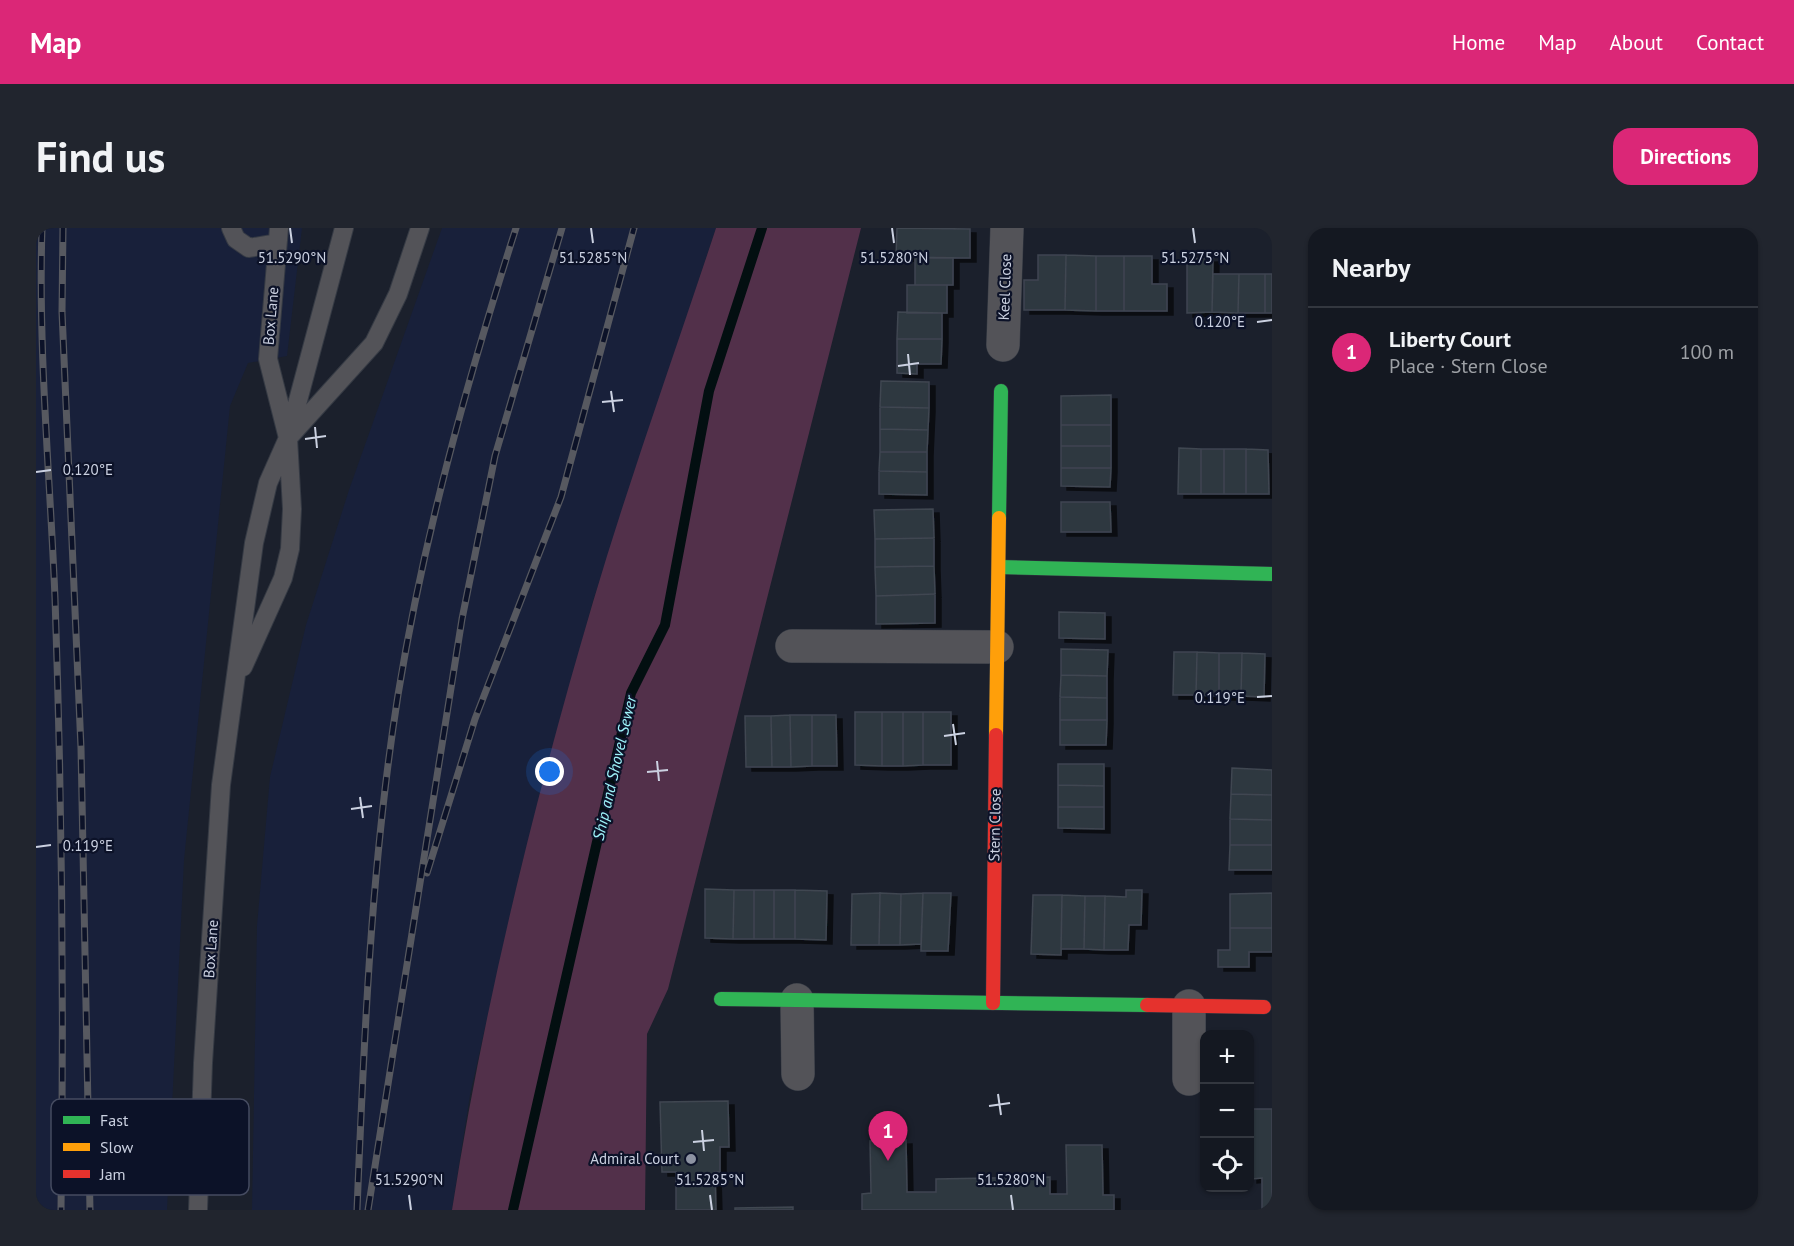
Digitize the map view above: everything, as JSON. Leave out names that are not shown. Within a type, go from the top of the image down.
[{"type":"street","name":"Keel Close","points":[[1003,345],[1007,228]]},
{"type":"street","name":"Stern Close","points":[[993,1004],[1001,391]]},
{"type":"street","points":[[999,567],[1272,574]]},
{"type":"street","points":[[792,646],[997,647]]},
{"type":"street","points":[[721,999],[993,1004],[1268,1005]]},
{"type":"street","points":[[797,1000],[798,1074]]},
{"type":"street","points":[[1188,1079],[1189,1006]]},
{"type":"lane","points":[[231,228],[236,239],[249,248],[278,236]]},
{"type":"lane","points":[[288,438],[344,228]]},
{"type":"lane","points":[[288,438],[374,343],[398,294],[420,228]]},
{"type":"lane","name":"Box Lane","points":[[234,688],[283,578],[290,549],[292,510],[288,438],[268,359],[278,236]]},
{"type":"lane","name":"Box Lane","points":[[202,1099],[221,785],[254,543],[268,483],[288,438]]},
{"type":"lane","name":"Box Lane","points":[[198,1210],[199,1195]]},
{"type":"shaded area","points":[[36,228],[302,228],[287,356],[248,363],[230,406],[184,860],[172,1099],[51,1099],[51,1195],[168,1195],[167,1210],[36,1210]]},
{"type":"shaded area","points":[[442,228],[716,228],[593,601],[520,872],[470,1095],[452,1210],[252,1210],[257,926],[270,777],[306,625],[349,490]]},
{"type":"shaded area","points":[[716,228],[861,228],[668,989],[647,1034],[645,1210],[452,1210],[495,980],[531,828],[571,677],[637,462]]},
{"type":"building","points":[[897,228],[970,229],[970,258],[896,257]]},
{"type":"building","points":[[1038,255],[1066,255],[1065,310],[1024,310],[1024,280],[1038,280]]},
{"type":"building","points":[[1066,255],[1096,256],[1096,311],[1065,310]]},
{"type":"building","points":[[1096,256],[1124,256],[1124,311],[1096,311]]},
{"type":"building","points":[[1124,256],[1152,256],[1152,284],[1167,284],[1167,311],[1124,311]]},
{"type":"building","points":[[915,258],[953,258],[953,285],[915,285]]},
{"type":"building","points":[[1213,258],[1212,312],[1187,313],[1187,259]]},
{"type":"building","points":[[1213,274],[1239,274],[1238,313],[1212,312]]},
{"type":"building","points":[[1239,274],[1265,274],[1265,313],[1238,313]]},
{"type":"building","points":[[1265,274],[1272,274],[1272,313],[1265,313]]},
{"type":"building","points":[[907,285],[947,285],[947,313],[907,313]]},
{"type":"building","points":[[898,312],[942,313],[942,339],[897,339]]},
{"type":"building","points":[[897,339],[942,339],[941,364],[917,364],[917,374],[897,373]]},
{"type":"building","points":[[881,381],[929,382],[929,408],[880,407]]},
{"type":"building","points":[[1111,395],[1111,425],[1061,425],[1061,396]]},
{"type":"building","points":[[880,407],[929,408],[928,430],[880,429]]},
{"type":"building","points":[[1061,425],[1111,425],[1111,446],[1061,446]]},
{"type":"building","points":[[880,429],[928,430],[927,452],[880,452]]},
{"type":"building","points":[[1061,446],[1111,446],[1111,468],[1061,468]]},
{"type":"building","points":[[1179,448],[1201,449],[1201,494],[1178,494]]},
{"type":"building","points":[[1201,449],[1224,449],[1224,494],[1201,494]]},
{"type":"building","points":[[1224,449],[1246,449],[1246,494],[1224,494]]},
{"type":"building","points":[[1246,449],[1268,450],[1269,494],[1246,494]]},
{"type":"building","points":[[880,452],[927,452],[927,472],[879,471]]},
{"type":"building","points":[[1061,468],[1111,468],[1110,487],[1061,486]]},
{"type":"building","points":[[879,471],[927,472],[927,495],[879,494]]},
{"type":"building","points":[[1061,502],[1110,502],[1111,532],[1061,532]]},
{"type":"building","points":[[933,509],[934,538],[875,539],[874,510]]},
{"type":"building","points":[[934,538],[934,566],[875,567],[875,539]]},
{"type":"building","points":[[934,566],[935,594],[876,596],[875,567]]},
{"type":"building","points":[[935,594],[935,623],[876,624],[876,596]]},
{"type":"building","points":[[1059,612],[1105,613],[1105,639],[1059,638]]},
{"type":"building","points":[[1061,649],[1108,650],[1107,676],[1061,675]]},
{"type":"building","points":[[1174,652],[1197,652],[1196,695],[1173,695]]},
{"type":"building","points":[[1197,652],[1219,653],[1219,696],[1196,695]]},
{"type":"building","points":[[1219,653],[1242,653],[1241,696],[1219,696]]},
{"type":"building","points":[[1242,653],[1265,654],[1264,697],[1241,696]]},
{"type":"building","points":[[1061,675],[1107,676],[1107,698],[1060,697]]},
{"type":"building","points":[[1060,697],[1107,698],[1107,720],[1060,720]]},
{"type":"building","points":[[855,712],[882,712],[882,766],[855,765]]},
{"type":"building","points":[[882,712],[903,712],[903,766],[882,766]]},
{"type":"building","points":[[903,712],[923,712],[923,765],[903,766]]},
{"type":"building","points":[[923,712],[951,712],[951,765],[923,765]]},
{"type":"building","points":[[790,715],[791,767],[772,767],[771,716]]},
{"type":"building","points":[[790,715],[812,715],[812,766],[791,767]]},
{"type":"building","points":[[812,715],[836,715],[837,766],[812,766]]},
{"type":"building","points":[[745,716],[771,716],[772,767],[746,767]]},
{"type":"building","points":[[1060,720],[1107,720],[1106,745],[1060,745]]},
{"type":"building","points":[[1058,764],[1104,764],[1104,786],[1058,785]]},
{"type":"building","points":[[1232,768],[1272,770],[1272,795],[1231,794]]},
{"type":"building","points":[[1058,785],[1104,786],[1104,807],[1058,807]]},
{"type":"building","points":[[1231,794],[1272,795],[1272,820],[1230,819]]},
{"type":"building","points":[[1058,807],[1104,807],[1104,829],[1058,828]]},
{"type":"building","points":[[1230,819],[1272,820],[1272,845],[1230,845]]},
{"type":"building","points":[[1230,845],[1272,845],[1272,870],[1229,870]]},
{"type":"building","points":[[705,889],[734,890],[733,939],[705,938]]},
{"type":"building","points":[[734,890],[754,890],[754,939],[733,939]]},
{"type":"building","points":[[754,890],[774,890],[774,939],[754,939]]},
{"type":"building","points":[[774,890],[795,890],[795,939],[774,939]]},
{"type":"building","points":[[795,890],[827,891],[826,940],[795,939]]},
{"type":"building","points":[[1126,890],[1142,890],[1141,925],[1129,925],[1128,950],[1104,950],[1105,896],[1126,897]]},
{"type":"building","points":[[880,893],[879,945],[851,945],[852,894]]},
{"type":"building","points":[[880,893],[901,894],[900,945],[879,945]]},
{"type":"building","points":[[923,893],[951,893],[948,951],[921,951]]},
{"type":"building","points":[[923,893],[921,944],[900,945],[901,894]]},
{"type":"building","points":[[1272,893],[1272,928],[1230,928],[1230,894]]},
{"type":"building","points":[[1033,895],[1062,895],[1061,955],[1031,954]]},
{"type":"building","points":[[1062,895],[1085,896],[1084,949],[1061,949]]},
{"type":"building","points":[[1085,896],[1105,896],[1104,950],[1084,949]]},
{"type":"building","points":[[1230,928],[1272,928],[1272,952],[1249,952],[1249,967],[1218,967],[1218,950],[1230,950]]},
{"type":"building","name":"Admiral Court","points":[[728,1101],[729,1147],[720,1147],[720,1172],[715,1172],[716,1210],[676,1210],[676,1172],[662,1172],[660,1102]]},
{"type":"building","points":[[1254,1109],[1272,1109],[1272,1210],[1262,1210],[1262,1178],[1254,1179]]},
{"type":"building","points":[[906,1140],[907,1192],[936,1192],[936,1179],[1050,1177],[1050,1194],[1067,1194],[1066,1145],[1102,1145],[1103,1195],[1114,1195],[1114,1210],[862,1210],[862,1194],[871,1193],[870,1141]]},
{"type":"building","points":[[793,1207],[793,1210],[735,1210],[735,1208]]},
{"type":"waterway","name":"Ship and Shovel Sewer","points":[[513,1210],[631,693],[665,625],[709,391],[762,228]]},
{"type":"railway","points":[[42,228],[43,367],[55,598],[61,828],[62,1099]]},
{"type":"railway","points":[[63,228],[62,312],[81,748],[88,1099]]},
{"type":"railway","points":[[357,1210],[366,1016],[375,887],[398,695],[421,576],[448,459],[516,228]]},
{"type":"railway","points":[[368,1210],[462,619],[495,456],[562,228]]},
{"type":"railway","points":[[427,873],[475,719],[561,497],[634,228]]},
{"type":"railway","points":[[61,1195],[61,1210]]},
{"type":"railway","points":[[90,1195],[90,1210]]},
{"type":"traffic: fast","points":[[999,518],[1001,391]]},
{"type":"traffic: fast","points":[[999,567],[1272,574]]},
{"type":"traffic: fast","points":[[721,999],[1147,1005]]},
{"type":"traffic: slow","points":[[996,735],[999,518]]},
{"type":"traffic: jam","points":[[993,1003],[996,735]]},
{"type":"traffic: jam","points":[[1147,1005],[1264,1007]]},
{"type":"place","name":"Admiral Court","points":[[691,1159]]},
{"type":"place","name":"Liberty Court","points":[[888,1161]]}]
